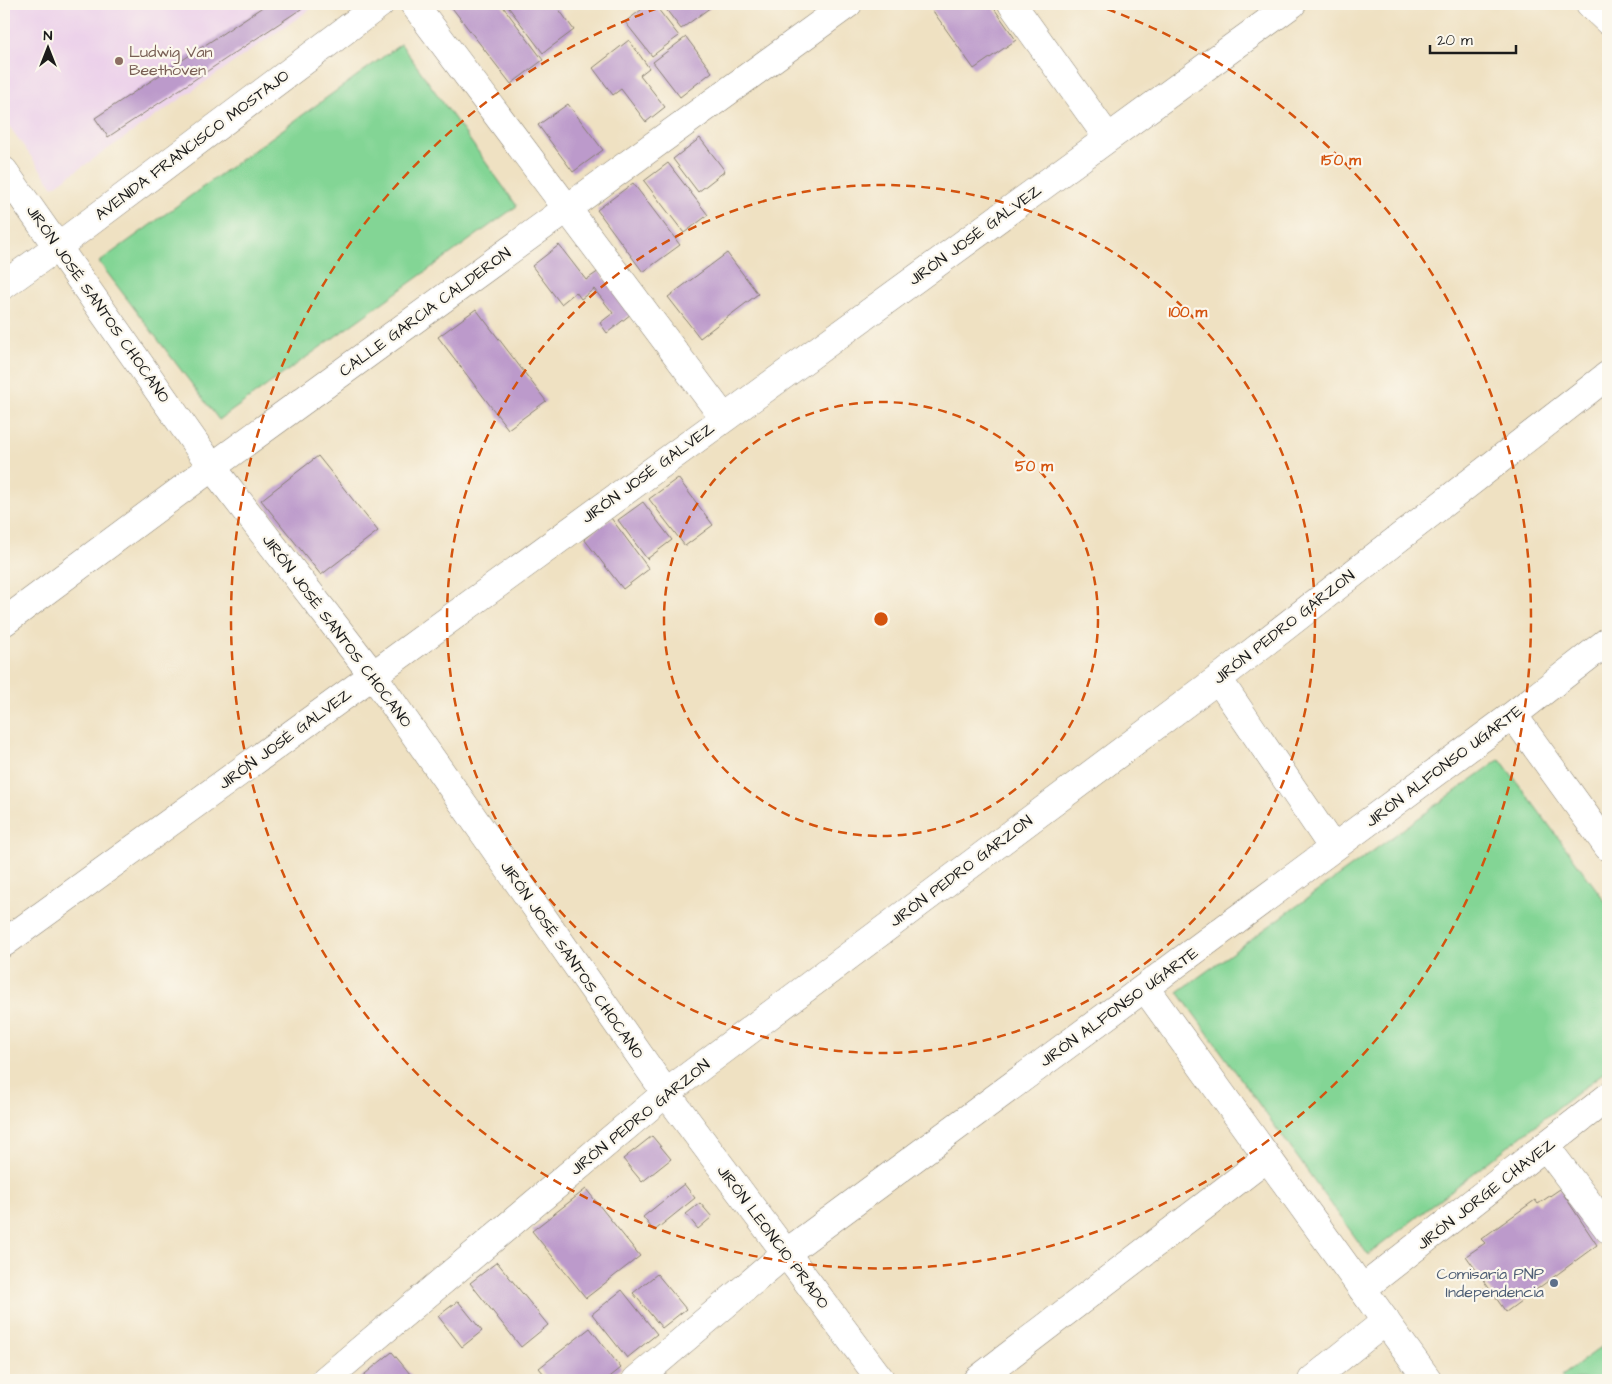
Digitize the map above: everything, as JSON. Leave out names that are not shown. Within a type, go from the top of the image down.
[{"type":"street","name":"AVENIDA FRANCISCO MOSTAJO","points":[[4,284],[57,247],[380,4]]},
{"type":"street","points":[[414,4],[724,418]]},
{"type":"street","name":"CALLE GARCIA CALDERON","points":[[4,622],[212,466],[848,4]]},
{"type":"street","points":[[1012,4],[1108,138]]},
{"type":"street","name":"JIRÓN JOSÉ GALVEZ","points":[[4,943],[1292,4]]},
{"type":"street","points":[[1590,4],[1608,21]]},
{"type":"street","name":"JIRÓN JOSÉ SANTOS CHOCANO","points":[[4,171],[212,466],[373,675],[666,1093]]},
{"type":"street","name":"JIRÓN PEDRO GARZON","points":[[325,1380],[666,1093],[1218,679],[1608,375]]},
{"type":"street","name":"JIRÓN ALFONSO UGARTE","points":[[636,1380],[786,1253],[1513,715],[1608,641]]},
{"type":"street","points":[[1218,679],[1333,848]]},
{"type":"street","points":[[1513,715],[1608,847]]},
{"type":"street","points":[[1145,988],[1428,1380]]},
{"type":"street","name":"JIRÓN LEONCIO PRADO","points":[[666,1093],[881,1380]]},
{"type":"street","name":"JIRÓN JORGE CHAVEZ","points":[[1362,1290],[1608,1098]]},
{"type":"street","points":[[1546,1147],[1608,1229]]},
{"type":"street","points":[[977,1380],[1268,1158]]},
{"type":"street","points":[[1312,1380],[1386,1321]]},
{"type":"shaded area","name":"Ludwig Van Beethoven","points":[[4,4],[318,4],[53,187],[4,119]]},
{"type":"green space","points":[[401,44],[517,206],[219,420],[99,262]]},
{"type":"green space","points":[[1500,759],[1608,905],[1608,1069],[1368,1255],[1178,992]]},
{"type":"green space","points":[[1608,1342],[1608,1380],[1565,1380],[1562,1376]]},
{"type":"building","points":[[267,4],[307,5],[108,137],[95,118]]},
{"type":"building","points":[[449,4],[501,4],[543,60],[511,84]]},
{"type":"building","points":[[506,4],[555,4],[574,30],[543,53]]},
{"type":"building","points":[[649,4],[654,4],[679,36],[652,56],[625,22]]},
{"type":"building","points":[[662,4],[715,4],[681,29]]},
{"type":"building","points":[[928,4],[991,4],[1016,40],[974,69]]},
{"type":"building","points":[[686,37],[712,72],[680,97],[653,62]]},
{"type":"building","points":[[629,40],[649,68],[640,75],[665,107],[646,122],[621,89],[613,95],[593,68]]},
{"type":"building","points":[[568,104],[603,150],[573,172],[538,125]]},
{"type":"building","points":[[700,138],[725,171],[698,192],[673,159]]},
{"type":"building","points":[[668,163],[708,215],[684,233],[644,181]]},
{"type":"building","points":[[633,183],[680,245],[643,272],[597,210]]},
{"type":"building","points":[[559,245],[586,280],[599,271],[631,314],[607,333],[600,323],[613,313],[594,289],[581,299],[576,292],[561,304],[532,266]]},
{"type":"building","points":[[727,253],[758,294],[700,338],[668,297]]},
{"type":"building","points":[[476,309],[546,401],[508,429],[438,337]]},
{"type":"building","points":[[318,456],[378,531],[321,575],[261,500]]},
{"type":"building","points":[[678,478],[713,525],[685,546],[649,499]]},
{"type":"building","points":[[643,502],[672,540],[647,559],[618,520]]},
{"type":"building","points":[[611,518],[649,569],[623,589],[584,539]]},
{"type":"building","points":[[652,1136],[671,1159],[642,1182],[623,1159]]},
{"type":"building","points":[[684,1184],[695,1198],[654,1231],[643,1217]]},
{"type":"building","points":[[586,1189],[640,1256],[586,1298],[532,1231]]},
{"type":"building","points":[[1560,1189],[1597,1245],[1506,1312],[1466,1256],[1485,1243],[1481,1239],[1535,1200],[1538,1204]]},
{"type":"building","points":[[700,1203],[712,1217],[698,1229],[686,1214]]},
{"type":"building","points":[[497,1262],[548,1325],[521,1347],[470,1283]]},
{"type":"building","points":[[657,1274],[686,1309],[662,1328],[633,1293]]},
{"type":"building","points":[[622,1290],[657,1334],[627,1358],[592,1314]]},
{"type":"building","points":[[458,1301],[482,1331],[462,1347],[438,1316]]},
{"type":"building","points":[[590,1328],[621,1368],[606,1380],[549,1380],[539,1368]]},
{"type":"building","points":[[392,1352],[415,1380],[362,1380],[360,1378]]},
{"type":"place","name":"Ludwig Van Beethoven","points":[[119,61]]},
{"type":"place","name":"Comisaría PNP Independencia","points":[[1554,1283]]}]
